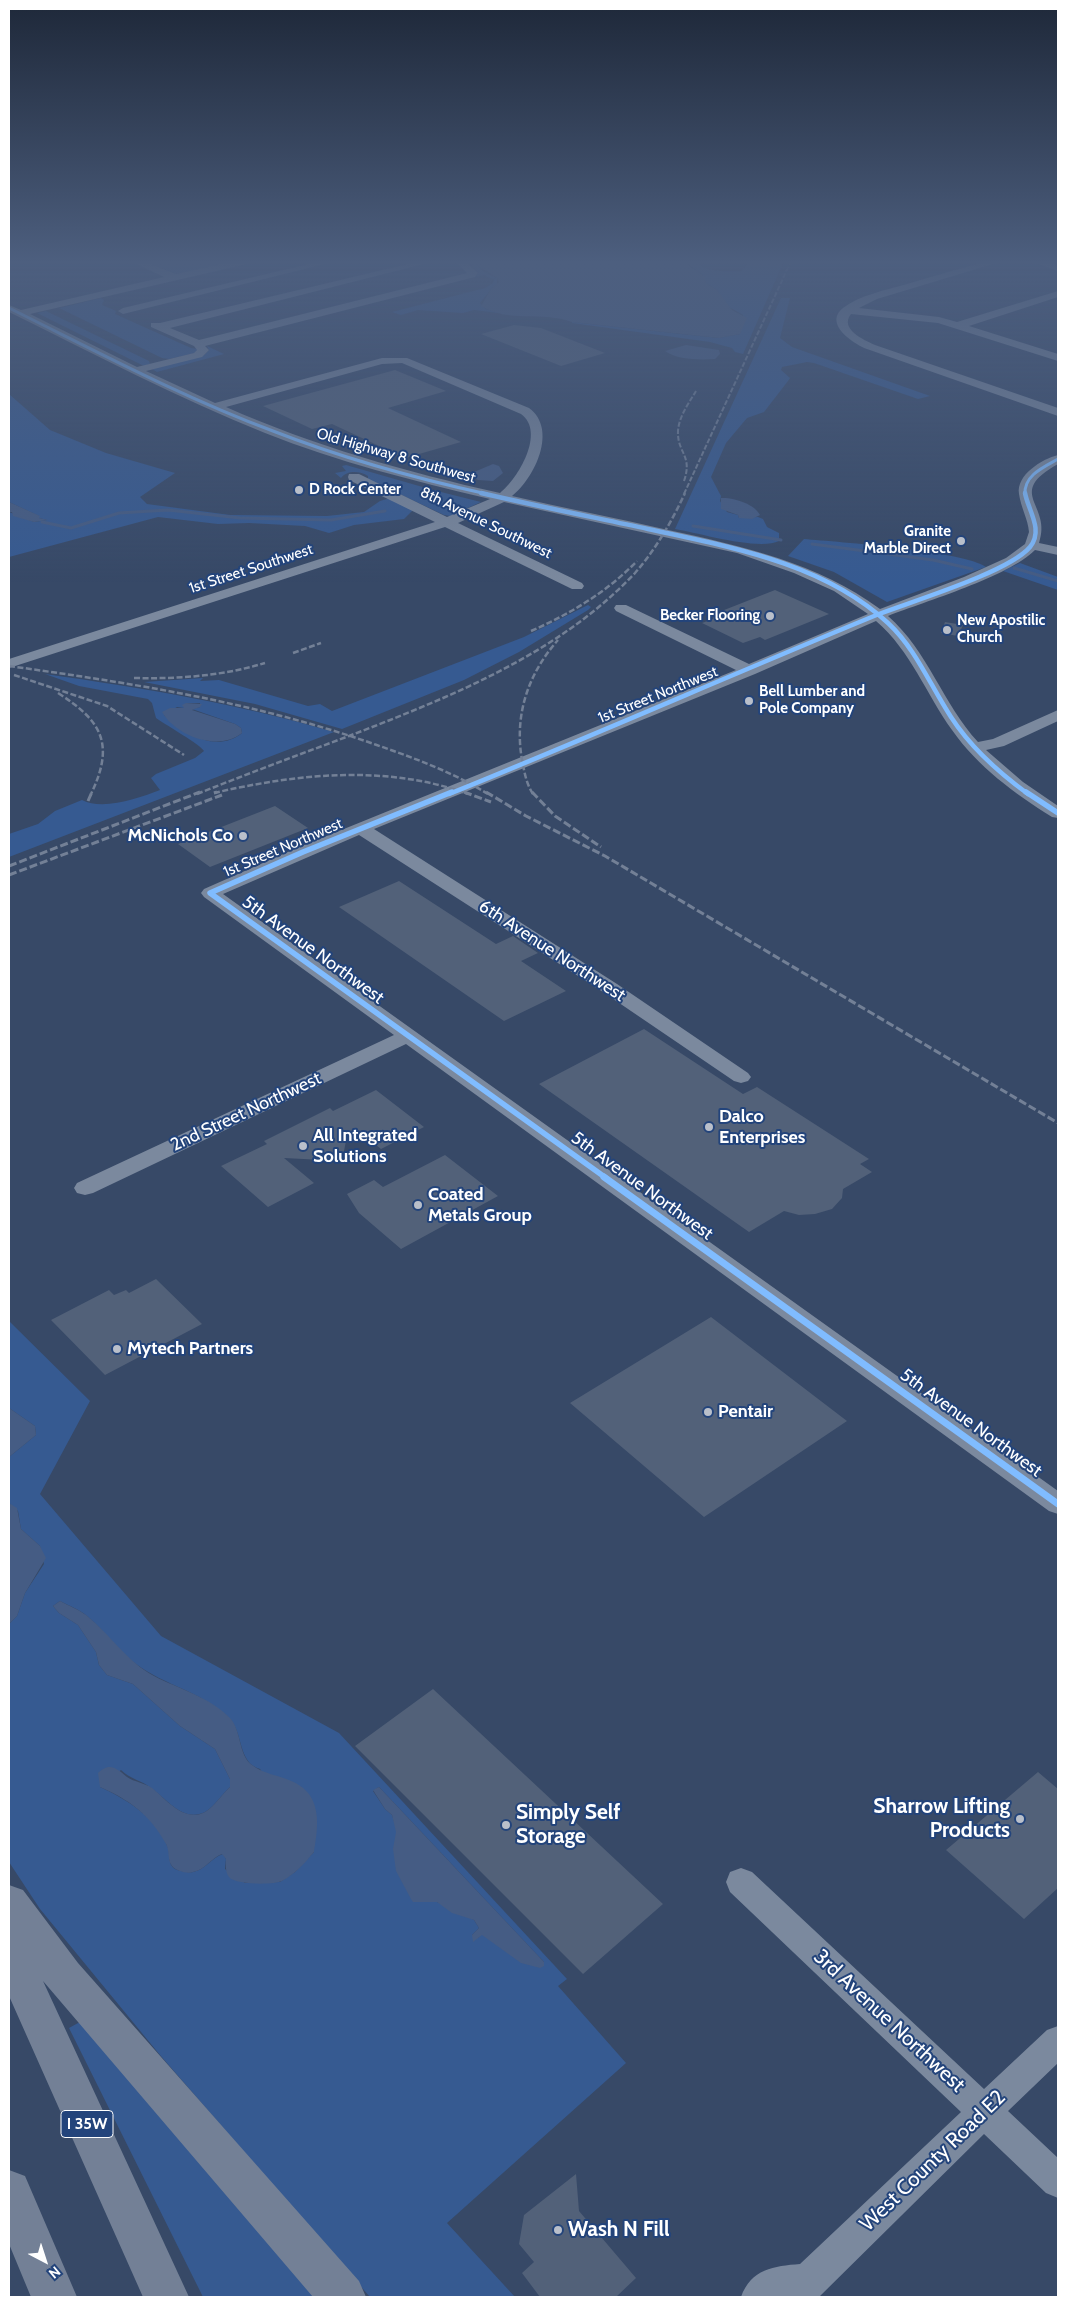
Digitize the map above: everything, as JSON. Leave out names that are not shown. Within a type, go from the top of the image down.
[{"type":"highway","points":[[9,1903],[64,1976],[343,2297]]},
{"type":"highway","name":"I 35W","points":[[9,1951],[166,2297]]},
{"type":"highway","points":[[9,2192],[54,2297]]},
{"type":"street","name":"Old Highway 8 Southwest","points":[[134,369],[214,408],[270,431],[338,454],[447,485],[741,550],[795,568],[834,587],[879,615]]},
{"type":"street","points":[[137,370],[143,369]]},
{"type":"street","name":"1st Street Southwest","points":[[214,408],[355,369]]},
{"type":"street","name":"1st Street Southwest","points":[[9,664],[448,522],[479,510],[501,497],[521,481],[528,468],[539,428],[535,419],[510,404],[426,369]]},
{"type":"street","points":[[935,369],[1058,412]]},
{"type":"street","points":[[1058,459],[1032,474],[1024,489],[1027,504],[1035,523],[1036,531],[1032,545],[1058,550]]},
{"type":"street","points":[[1040,468],[1058,474]]},
{"type":"street","name":"8th Avenue Southwest","points":[[354,477],[577,586]]},
{"type":"street","name":"1st Street Northwest","points":[[210,892],[750,671],[879,615],[1002,565],[1032,545]]},
{"type":"street","points":[[621,608],[750,671]]},
{"type":"street","points":[[879,615],[907,645],[947,712],[974,748],[1019,787],[1058,813]]},
{"type":"street","points":[[838,633],[874,633],[907,645]]},
{"type":"street","points":[[974,748],[998,743],[1058,715]]},
{"type":"street","name":"6th Avenue Northwest","points":[[361,829],[610,988],[741,1076]]},
{"type":"street","name":"5th Avenue Northwest","points":[[210,892],[1058,1504]]},
{"type":"street","name":"2nd Street Northwest","points":[[85,1188],[407,1036]]},
{"type":"street","name":"3rd Avenue Northwest","points":[[741,1882],[1058,2181]]},
{"type":"street","name":"West County Road E2","points":[[759,2297],[776,2283],[804,2289],[1058,2041]]},
{"type":"shaded area","points":[[153,369],[170,369],[157,372]]},
{"type":"shaded area","points":[[749,369],[781,369],[790,378],[764,412],[747,418],[726,443],[711,477],[721,496],[720,501],[727,512],[738,515],[739,518],[758,517],[763,519],[767,527],[779,533],[779,541],[770,544],[744,543],[675,529]]},
{"type":"shaded area","points":[[830,369],[853,369],[930,396],[918,399]]},
{"type":"shaded area","points":[[9,394],[50,430],[106,453],[175,473],[140,497],[147,504],[230,515],[327,516],[364,512],[380,501],[390,498],[413,510],[404,519],[354,525],[329,533],[305,526],[249,523],[218,524],[158,517],[9,557],[9,512],[34,522],[47,520],[39,518],[39,516],[9,502]]},
{"type":"shaded area","points":[[493,464],[499,466],[503,473],[493,481],[478,480],[467,475]]},
{"type":"shaded area","points":[[346,465],[481,502],[450,516],[444,515],[368,479],[368,476],[365,474],[358,472],[350,473],[341,478],[335,473],[346,471],[342,466]]},
{"type":"shaded area","points":[[721,498],[743,502],[760,515],[752,519],[739,518],[738,515],[721,509]]},
{"type":"shaded area","points":[[9,502],[40,516],[39,518],[48,520],[34,522],[13,516],[12,512],[9,512]]},
{"type":"shaded area","points":[[804,539],[928,552],[973,561],[986,567],[887,602],[834,572],[788,556]]},
{"type":"shaded area","points":[[1020,563],[1058,577],[1058,590],[1003,571]]},
{"type":"shaded area","points":[[588,605],[591,607],[588,610],[519,652],[464,680],[342,729],[255,704],[144,682],[203,678],[200,681],[219,680],[308,706],[320,704],[332,711],[524,637]]},
{"type":"shaded area","points":[[45,674],[227,705],[334,732],[9,857],[9,834],[38,824],[55,811],[82,800],[91,803],[110,804],[132,800],[160,790],[151,778],[156,774],[195,758],[204,751],[156,718],[152,703],[148,699],[79,686]],"holes":[[[186,703],[200,703],[200,707],[192,709],[235,724],[241,728],[242,733],[222,742],[201,739],[181,728],[164,715],[177,707],[184,708]]]},
{"type":"shaded area","points":[[186,703],[202,704],[200,707],[192,710],[235,724],[241,728],[242,733],[232,739],[221,741],[198,739],[187,734],[168,721],[162,712],[170,708],[184,708],[182,705]]},
{"type":"shaded area","points":[[9,1321],[90,1401],[40,1494],[161,1636],[339,1733],[567,1979],[558,1986],[626,2063],[447,2223],[515,2297],[370,2297],[160,2055],[40,1909],[9,1862],[9,1624],[17,1616],[25,1593],[44,1564],[40,1546],[21,1529],[18,1511],[9,1503],[9,1457],[36,1435],[35,1426],[9,1408]],"holes":[[[60,1601],[87,1616],[136,1664],[159,1678],[207,1701],[228,1717],[237,1730],[244,1754],[253,1766],[260,1769],[314,1852],[295,1872],[280,1882],[245,1883],[225,1869],[226,1859],[223,1854],[197,1871],[189,1872],[175,1869],[171,1865],[169,1851],[163,1837],[149,1819],[131,1804],[100,1787],[121,1770],[157,1792],[175,1808],[182,1812],[197,1815],[205,1812],[215,1804],[230,1787],[230,1779],[215,1749],[180,1726],[133,1684],[107,1675],[99,1665],[96,1652],[78,1625],[59,1613],[53,1606]],[[379,1787],[544,1962],[544,1966],[482,1934],[478,1938],[472,1935],[479,1928],[474,1920],[437,1902],[420,1902],[392,1815],[385,1809],[373,1791]]]},
{"type":"shaded area","points":[[9,1408],[35,1426],[36,1435],[9,1457]]},
{"type":"shaded area","points":[[9,1503],[17,1508],[21,1529],[40,1546],[46,1558],[25,1593],[17,1616],[9,1624]]},
{"type":"shaded area","points":[[60,1601],[86,1615],[144,1670],[213,1704],[234,1723],[244,1755],[252,1765],[296,1783],[309,1794],[317,1815],[314,1852],[295,1872],[278,1882],[255,1884],[239,1882],[229,1877],[226,1859],[222,1854],[197,1871],[188,1873],[179,1871],[170,1864],[166,1844],[146,1817],[121,1797],[100,1787],[98,1773],[110,1767],[120,1771],[130,1779],[152,1788],[183,1812],[197,1815],[205,1812],[215,1804],[230,1787],[230,1779],[215,1749],[180,1726],[133,1684],[107,1675],[99,1665],[96,1652],[78,1625],[59,1613],[53,1606]]},
{"type":"shaded area","points":[[379,1787],[544,1962],[544,1966],[540,1968],[521,1963],[482,1935],[473,1942],[472,1935],[479,1928],[474,1920],[452,1913],[437,1902],[413,1902],[396,1871],[393,1849],[396,1832],[392,1815],[385,1809],[373,1790]]},
{"type":"shaded area","points":[[89,2017],[325,2297],[203,2297],[69,2028]]},
{"type":"building","points":[[395,370],[446,391],[388,408],[461,442],[405,458],[332,424],[312,429],[263,406]]},
{"type":"building","name":"Becker Flooring","points":[[775,590],[829,614],[765,640],[760,637],[743,643],[702,623],[713,619],[714,614]]},
{"type":"building","points":[[945,622],[963,625],[958,636],[941,633]]},
{"type":"building","name":"McNichols Co","points":[[275,806],[308,828],[210,867],[178,844]]},
{"type":"building","points":[[399,881],[496,944],[513,936],[538,953],[521,961],[566,991],[504,1021],[339,907]]},
{"type":"building","name":"Dalco Enterprises","points":[[644,1029],[743,1094],[757,1087],[869,1159],[860,1164],[872,1172],[843,1189],[842,1198],[832,1209],[815,1214],[799,1215],[784,1211],[749,1232],[539,1084]]},
{"type":"building","name":"All Integrated Solutions","points":[[376,1090],[424,1127],[381,1149],[365,1136],[347,1136],[342,1161],[284,1158],[314,1183],[268,1207],[221,1166],[267,1144],[264,1141],[330,1108],[333,1111]]},
{"type":"building","name":"Coated Metals Group","points":[[445,1155],[498,1196],[401,1249],[359,1213],[347,1194],[374,1180],[383,1187]]},
{"type":"building","name":"Mytech Partners","points":[[156,1279],[202,1324],[105,1375],[51,1320],[109,1290],[114,1295],[126,1290],[129,1293]]},
{"type":"building","name":"Pentair","points":[[711,1317],[847,1421],[704,1517],[570,1403]]},
{"type":"building","name":"Simply Self Storage","points":[[433,1689],[663,1904],[583,1974],[355,1746]]},
{"type":"building","name":"Sharrow Lifting Products","points":[[1038,1772],[1058,1789],[1058,1888],[1024,1919],[946,1850]]},
{"type":"building","name":"Wash N Fill","points":[[576,2174],[579,2211],[636,2278],[616,2297],[540,2297],[522,2273],[534,2262],[519,2244],[524,2215]]},
{"type":"waterway","points":[[42,522],[71,528],[119,513],[168,510],[240,518],[331,520],[385,511]]},
{"type":"waterway","points":[[693,526],[781,540]]},
{"type":"waterway","points":[[812,544],[933,560],[972,569]]},
{"type":"waterway","points":[[1014,568],[1058,581]]},
{"type":"railway","points":[[684,494],[742,369]]},
{"type":"railway","points":[[684,481],[687,465],[678,438],[678,431],[682,415],[696,391]]},
{"type":"railway","points":[[349,736],[464,689],[538,650],[572,627],[605,602],[635,573],[663,534],[685,493]]},
{"type":"railway","points":[[531,631],[560,617],[601,592],[637,561]]},
{"type":"railway","points":[[533,794],[525,776],[520,748],[522,714],[525,698],[538,668],[558,640]]},
{"type":"railway","points":[[293,653],[321,643]]},
{"type":"railway","points":[[134,678],[200,676],[233,671],[265,663]]},
{"type":"railway","points":[[9,666],[100,679],[237,705],[349,736]]},
{"type":"railway","points":[[14,675],[107,706],[184,755]]},
{"type":"railway","points":[[58,693],[85,714],[94,724],[100,735],[103,747],[102,761],[91,794]]},
{"type":"railway","points":[[197,794],[349,736]]},
{"type":"railway","points":[[349,736],[445,771],[488,794]]},
{"type":"railway","points":[[217,792],[214,793],[245,786],[309,777],[373,775],[437,785],[468,794]]},
{"type":"railway","points":[[88,801],[92,792]]},
{"type":"railway","points":[[9,866],[200,792]]},
{"type":"railway","points":[[464,792],[491,802]]},
{"type":"railway","points":[[486,792],[526,816],[605,856],[1058,1123]]},
{"type":"railway","points":[[532,792],[555,816],[601,847]]},
{"type":"railway","points":[[9,875],[222,795]]},
{"type":"cycle path","points":[[132,369],[271,431],[363,462],[524,503],[741,550],[779,562],[839,588],[874,611],[900,635],[926,674],[949,715],[979,753],[1030,795],[1058,813]]},
{"type":"cycle path","points":[[1058,459],[1038,470],[1028,481],[1025,491],[1035,522],[1036,532],[1032,544],[1023,553],[1010,560],[969,580],[880,614],[612,727],[303,852],[210,893],[1058,1504]]},
{"type":"place","name":"D Rock Center","points":[[299,490]]},
{"type":"place","name":"Granite Marble Direct","points":[[961,541]]},
{"type":"place","name":"Becker Flooring","points":[[770,616]]},
{"type":"place","name":"New Apostilic Church","points":[[947,630]]},
{"type":"place","name":"Bell Lumber and Pole Company","points":[[749,701]]},
{"type":"place","name":"McNichols Co","points":[[243,836]]},
{"type":"place","name":"Dalco Enterprises","points":[[709,1127]]},
{"type":"place","name":"All Integrated Solutions","points":[[303,1146]]},
{"type":"place","name":"Coated Metals Group","points":[[418,1205]]},
{"type":"place","name":"Mytech Partners","points":[[117,1349]]},
{"type":"place","name":"Pentair","points":[[708,1412]]},
{"type":"place","name":"Sharrow Lifting Products","points":[[1020,1819]]},
{"type":"place","name":"Simply Self Storage","points":[[506,1825]]},
{"type":"place","name":"Wash N Fill","points":[[558,2230]]}]
